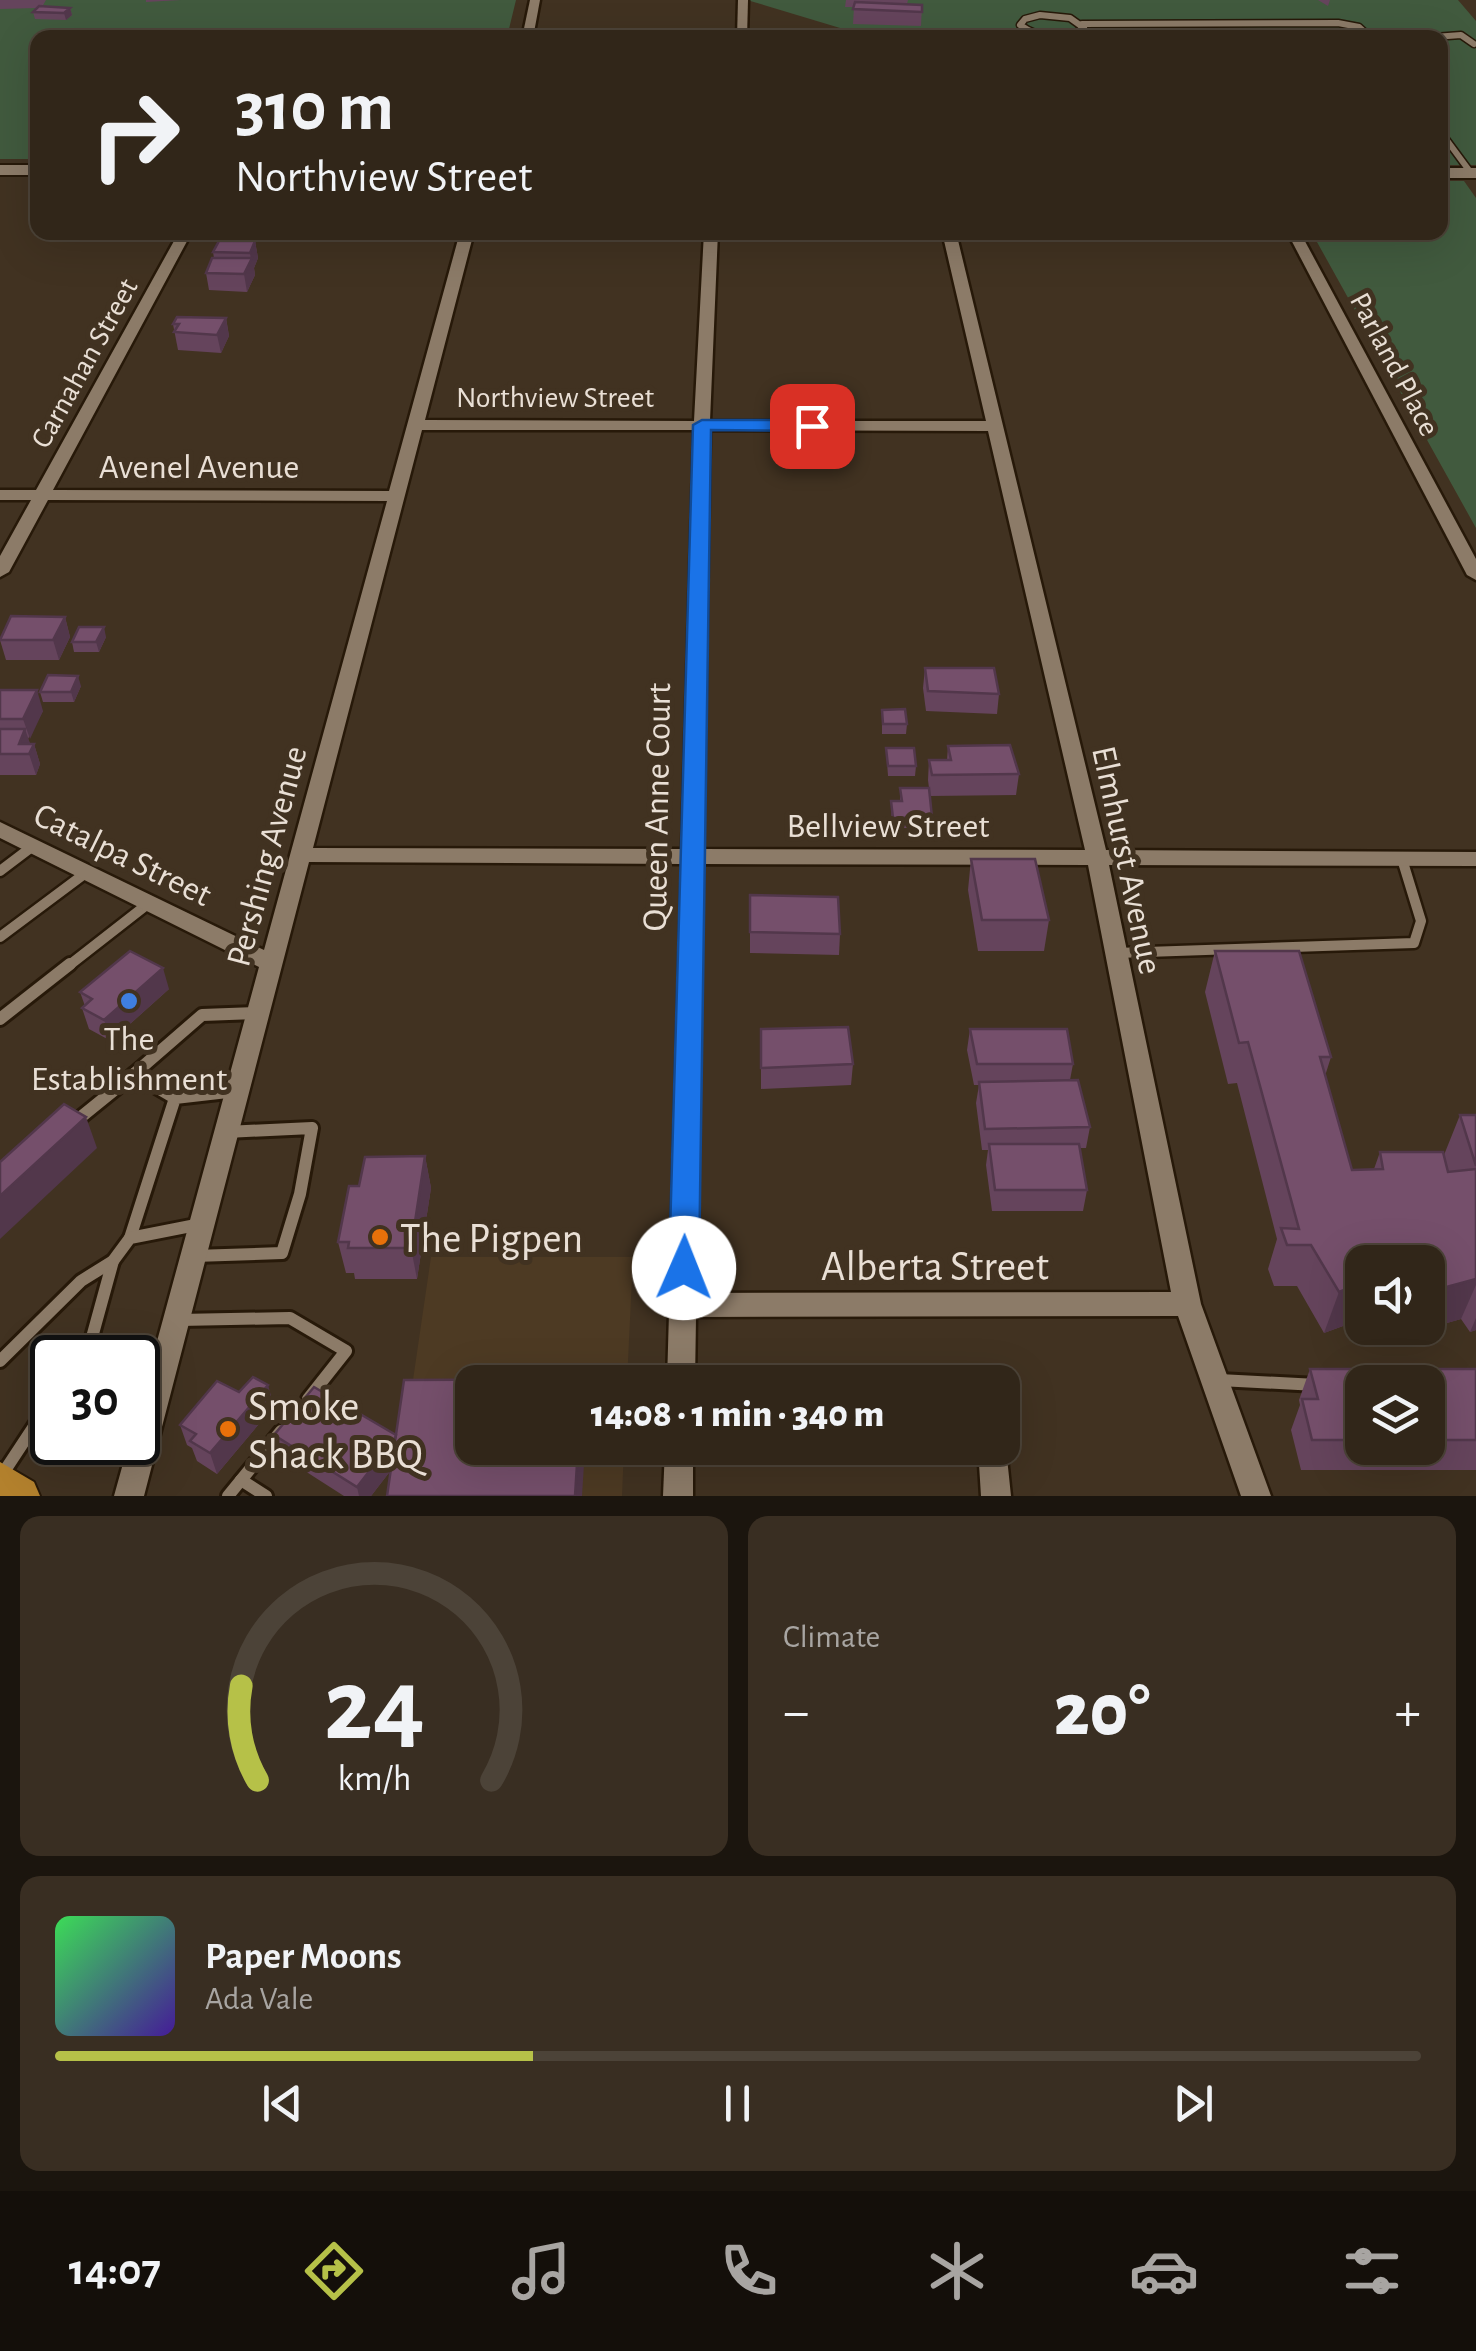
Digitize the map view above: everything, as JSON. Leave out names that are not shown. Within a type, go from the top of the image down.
[{"type":"main road","points":[[0,1480],[20,1496]]},
{"type":"street","points":[[529,30],[535,0]]},
{"type":"street","points":[[742,30],[743,0]]},
{"type":"street","points":[[0,170],[30,170]]},
{"type":"street","points":[[1448,174],[1474,176]]},
{"type":"street","name":"Carnahan Street","points":[[0,572],[182,240]]},
{"type":"street","name":"Pershing Avenue","points":[[129,1496],[465,240]]},
{"type":"street","name":"Queen Anne Court","points":[[681,1365],[702,425],[711,240]]},
{"type":"street","name":"Elmhurst Avenue","points":[[951,240],[1097,858],[1187,1304],[1256,1496]]},
{"type":"street","name":"Parland Place","points":[[1297,240],[1476,574]]},
{"type":"street","name":"Northview Street","points":[[416,425],[994,426]]},
{"type":"street","name":"Avenel Avenue","points":[[0,495],[398,496]]},
{"type":"street","name":"Catalpa Street","points":[[0,829],[272,963]]},
{"type":"street","name":"Bellview Street","points":[[299,855],[1476,859]]},
{"type":"street","name":"Alberta Street","points":[[683,1305],[1187,1304]]},
{"type":"street","points":[[678,1496],[679,1465]]},
{"type":"street","points":[[993,1465],[996,1496]]},
{"type":"lane","points":[[1026,30],[1021,22],[1050,15],[1082,24],[1319,25],[1342,30]]},
{"type":"lane","points":[[1081,30],[1082,24]]},
{"type":"lane","points":[[1176,24],[1181,30]]},
{"type":"lane","points":[[1448,35],[1466,36],[1474,44]]},
{"type":"lane","points":[[1448,142],[1474,176]]},
{"type":"lane","points":[[0,871],[33,846]]},
{"type":"lane","points":[[1116,953],[1414,944],[1421,921],[1402,859]]},
{"type":"lane","points":[[0,937],[87,872]]},
{"type":"lane","points":[[0,1019],[150,903]]},
{"type":"lane","points":[[62,1131],[202,1015],[257,1013]]},
{"type":"lane","points":[[134,1074],[175,1098],[237,1091]]},
{"type":"lane","points":[[92,1335],[113,1261],[130,1238],[175,1098]]},
{"type":"lane","points":[[193,1256],[282,1253],[300,1194],[312,1128],[226,1132]]},
{"type":"lane","points":[[130,1238],[202,1224]]},
{"type":"lane","points":[[0,1361],[81,1281],[113,1261]]},
{"type":"lane","points":[[176,1320],[290,1318],[346,1351],[300,1408]]},
{"type":"lane","points":[[1213,1380],[1326,1385]]},
{"type":"lane","points":[[228,1496],[288,1423]]},
{"type":"lane","points":[[0,1480],[30,1433]]},
{"type":"lane","points":[[241,1480],[266,1496]]},
{"type":"shaded area","points":[[431,1257],[633,1257],[628,1365],[455,1365],[455,1465],[623,1465],[622,1496],[396,1496]]},
{"type":"green space","points":[[0,0],[516,0],[509,30],[30,30],[30,159],[0,159]]},
{"type":"green space","points":[[747,0],[1458,0],[1476,21],[1476,165],[1448,165],[1448,30],[847,30]]},
{"type":"green space","points":[[1448,181],[1464,181],[1476,198],[1476,528],[1316,240],[1448,240]]},
{"type":"building","points":[[855,2],[922,5],[922,12],[853,9]]},
{"type":"building","points":[[39,6],[70,8],[64,13],[33,12]]},
{"type":"building","points":[[219,241],[255,241],[250,253],[213,252]]},
{"type":"building","points":[[212,258],[252,258],[244,274],[206,273]]},
{"type":"building","points":[[177,317],[226,318],[217,335],[174,332],[179,324],[173,324]]},
{"type":"building","points":[[11,616],[65,617],[53,640],[0,640]]},
{"type":"building","points":[[79,627],[104,627],[96,642],[72,642]]},
{"type":"building","points":[[925,668],[994,668],[999,694],[928,691]]},
{"type":"building","points":[[48,675],[78,676],[71,692],[40,692]]},
{"type":"building","points":[[0,690],[37,690],[23,719],[0,719]]},
{"type":"building","points":[[905,709],[907,724],[883,724],[882,710]]},
{"type":"building","points":[[0,729],[25,729],[19,744],[34,744],[29,754],[0,754]]},
{"type":"building","points":[[1010,745],[1019,774],[932,775],[929,760],[951,760],[948,746]]},
{"type":"building","points":[[886,748],[914,748],[916,766],[888,766]]},
{"type":"building","points":[[900,788],[929,788],[932,817],[893,818],[891,801],[902,801]]},
{"type":"building","points":[[971,859],[1035,859],[1049,920],[982,920]]},
{"type":"building","points":[[750,895],[838,897],[840,934],[750,932]]},
{"type":"building","points":[[130,951],[163,968],[104,1020],[82,1008],[92,999],[80,992]]},
{"type":"building","points":[[1215,951],[1299,951],[1331,1057],[1320,1057],[1352,1170],[1383,1169],[1380,1152],[1443,1152],[1448,1172],[1476,1169],[1476,1279],[1445,1287],[1445,1245],[1345,1245],[1345,1290],[1339,1292],[1311,1245],[1287,1245],[1281,1228],[1299,1229],[1248,1042],[1239,1043]]},
{"type":"building","points":[[848,1027],[853,1064],[761,1068],[761,1029]]},
{"type":"building","points":[[970,1029],[1067,1029],[1073,1064],[977,1064]]},
{"type":"building","points":[[1078,1080],[1090,1127],[985,1129],[979,1082]]},
{"type":"building","points":[[64,1104],[86,1117],[0,1196],[0,1162]]},
{"type":"building","points":[[1460,1115],[1476,1115],[1476,1166]]},
{"type":"building","points":[[989,1144],[1079,1144],[1087,1190],[995,1190]]},
{"type":"building","points":[[425,1156],[411,1248],[348,1248],[349,1242],[338,1242],[349,1186],[359,1186],[365,1157]]},
{"type":"building","points":[[1310,1369],[1345,1369],[1345,1440],[1312,1440],[1302,1399],[1318,1399]]},
{"type":"building","points":[[1445,1369],[1476,1369],[1476,1440],[1445,1440]]},
{"type":"building","points":[[253,1377],[268,1385],[210,1453],[190,1441],[196,1434],[180,1425],[217,1381],[239,1392]]},
{"type":"building","points":[[404,1380],[455,1380],[455,1465],[577,1465],[575,1496],[387,1496]]},
{"type":"building","points":[[314,1387],[396,1435],[357,1487],[274,1435]]},
{"type":"place","name":"The Establishment","points":[[129,1001]]},
{"type":"place","name":"The Pigpen","points":[[380,1237]]},
{"type":"place","name":"Smoke Shack BBQ","points":[[228,1429]]},
{"type":"route","points":[[684,1268],[702,425],[812,426]]}]
